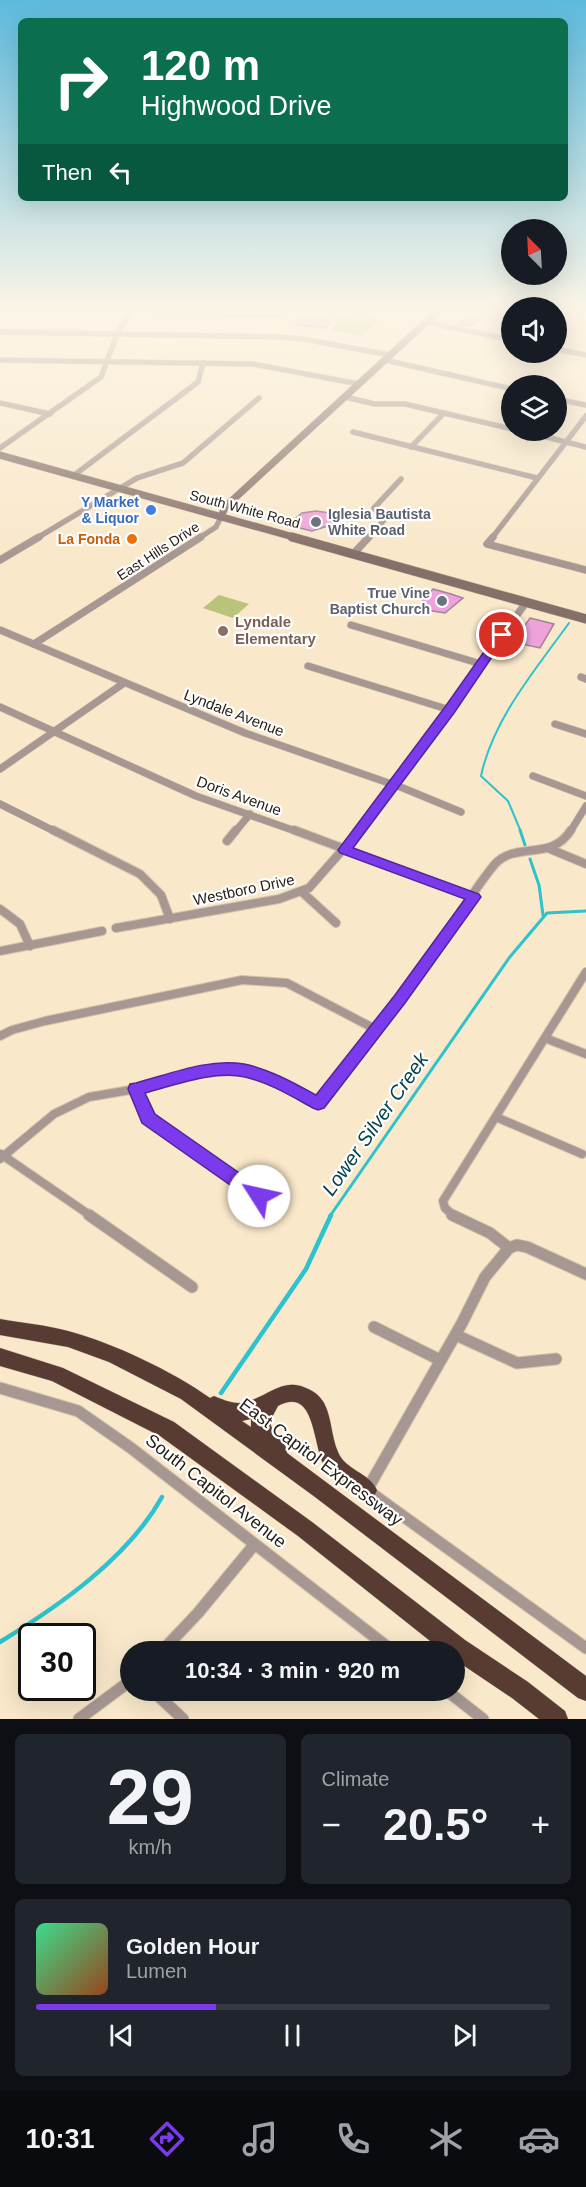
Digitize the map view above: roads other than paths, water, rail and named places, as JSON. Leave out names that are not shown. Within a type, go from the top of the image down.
[{"type":"highway","name":"East Capitol Expressway","points":[[0,1327],[68,1339],[116,1356],[188,1393],[322,1490],[586,1690]]},
{"type":"highway","points":[[0,1357],[56,1374],[166,1429],[305,1529],[457,1648],[520,1690],[557,1719]]},
{"type":"highway","points":[[188,1393],[229,1412],[238,1413],[275,1396],[293,1392],[308,1398],[315,1404],[320,1414],[323,1438],[335,1466],[367,1490]]},
{"type":"highway","points":[[275,1396],[264,1408],[260,1417],[263,1434],[322,1490]]},
{"type":"main road","name":"East Hills Drive","points":[[221,517],[225,507],[350,393]]},
{"type":"main road","name":"South White Road","points":[[0,455],[354,552],[586,619]]},
{"type":"street","points":[[0,448],[79,393]]},
{"type":"street","points":[[73,476],[183,393]]},
{"type":"street","points":[[0,560],[150,472],[183,463],[259,398]]},
{"type":"street","points":[[345,398],[375,404],[405,404],[501,426]]},
{"type":"street","points":[[567,401],[586,405]]},
{"type":"street","points":[[0,403],[50,414]]},
{"type":"street","points":[[411,447],[444,413]]},
{"type":"street","points":[[567,440],[586,416]]},
{"type":"street","points":[[353,432],[537,478]]},
{"type":"street","points":[[586,447],[566,441],[487,544],[586,570]]},
{"type":"street","points":[[354,552],[384,520],[375,508],[401,479]]},
{"type":"street","name":"East Hills Drive","points":[[34,644],[216,527],[221,517]]},
{"type":"street","name":"Westboro Drive","points":[[116,928],[279,899],[302,892],[317,880],[345,850],[369,820],[525,603]]},
{"type":"street","points":[[351,625],[481,664]]},
{"type":"street","name":"Lyndale Avenue","points":[[0,630],[244,734],[450,805],[461,812]]},
{"type":"street","points":[[308,666],[450,710]]},
{"type":"street","points":[[0,769],[124,683]]},
{"type":"street","name":"Doris Avenue","points":[[0,707],[196,796],[474,897]]},
{"type":"street","points":[[555,724],[586,734]]},
{"type":"street","points":[[533,776],[586,796]]},
{"type":"street","points":[[0,804],[140,874],[152,883],[161,895],[170,919]]},
{"type":"street","points":[[550,849],[565,840],[586,806]]},
{"type":"street","points":[[227,841],[250,814]]},
{"type":"street","points":[[192,1287],[1,1156],[54,1114],[90,1097],[136,1089],[204,1071],[243,1070],[277,1082],[318,1104],[377,1029],[497,862],[522,851],[550,849],[586,864]]},
{"type":"street","points":[[302,892],[336,923]]},
{"type":"street","points":[[0,909],[16,918],[21,924],[25,929],[30,946]]},
{"type":"street","points":[[0,951],[102,931]]},
{"type":"street","points":[[509,1248],[492,1234],[450,1214],[444,1208],[444,1198],[586,972]]},
{"type":"street","points":[[0,1036],[12,1030],[45,1021],[242,980],[287,983],[377,1029]]},
{"type":"street","points":[[545,1038],[586,1054]]},
{"type":"street","points":[[136,1089],[148,1119],[259,1196]]},
{"type":"street","points":[[496,1117],[582,1154]]},
{"type":"street","points":[[586,1274],[527,1247],[518,1245],[509,1248],[492,1267],[456,1335],[367,1490],[586,1648]]},
{"type":"street","points":[[374,1326],[440,1360]]},
{"type":"street","points":[[456,1335],[517,1363],[556,1359]]},
{"type":"street","name":"South Capitol Avenue","points":[[0,1388],[78,1411],[131,1448],[380,1641]]},
{"type":"street","points":[[171,1641],[198,1613],[254,1545]]},
{"type":"street","points":[[80,1719],[120,1689]]},
{"type":"street","points":[[164,1701],[183,1719]]},
{"type":"street","points":[[460,1701],[483,1719]]},
{"type":"waterway","points":[[521,832],[508,801],[481,776],[487,755],[505,715],[569,623]]},
{"type":"waterway","points":[[520,830],[525,845]]},
{"type":"waterway","points":[[530,859],[539,885],[543,915]]},
{"type":"waterway","name":"Lower Silver Creek","points":[[330,1216],[509,958],[547,913],[586,911]]},
{"type":"waterway","name":"Lower Silver Creek","points":[[221,1393],[306,1269],[331,1215]]},
{"type":"waterway","name":"Lower Silver Creek","points":[[0,1642],[45,1613],[90,1579],[131,1540],[162,1497]]},
{"type":"place","name":"Y Market & Liquor","points":[[151,510]]},
{"type":"place","name":"Iglesia Bautista White Road","points":[[316,522]]},
{"type":"place","name":"La Fonda","points":[[132,539]]},
{"type":"place","name":"True Vine Baptist Church","points":[[442,601]]},
{"type":"place","name":"Lyndale Elementary","points":[[223,631]]}]
